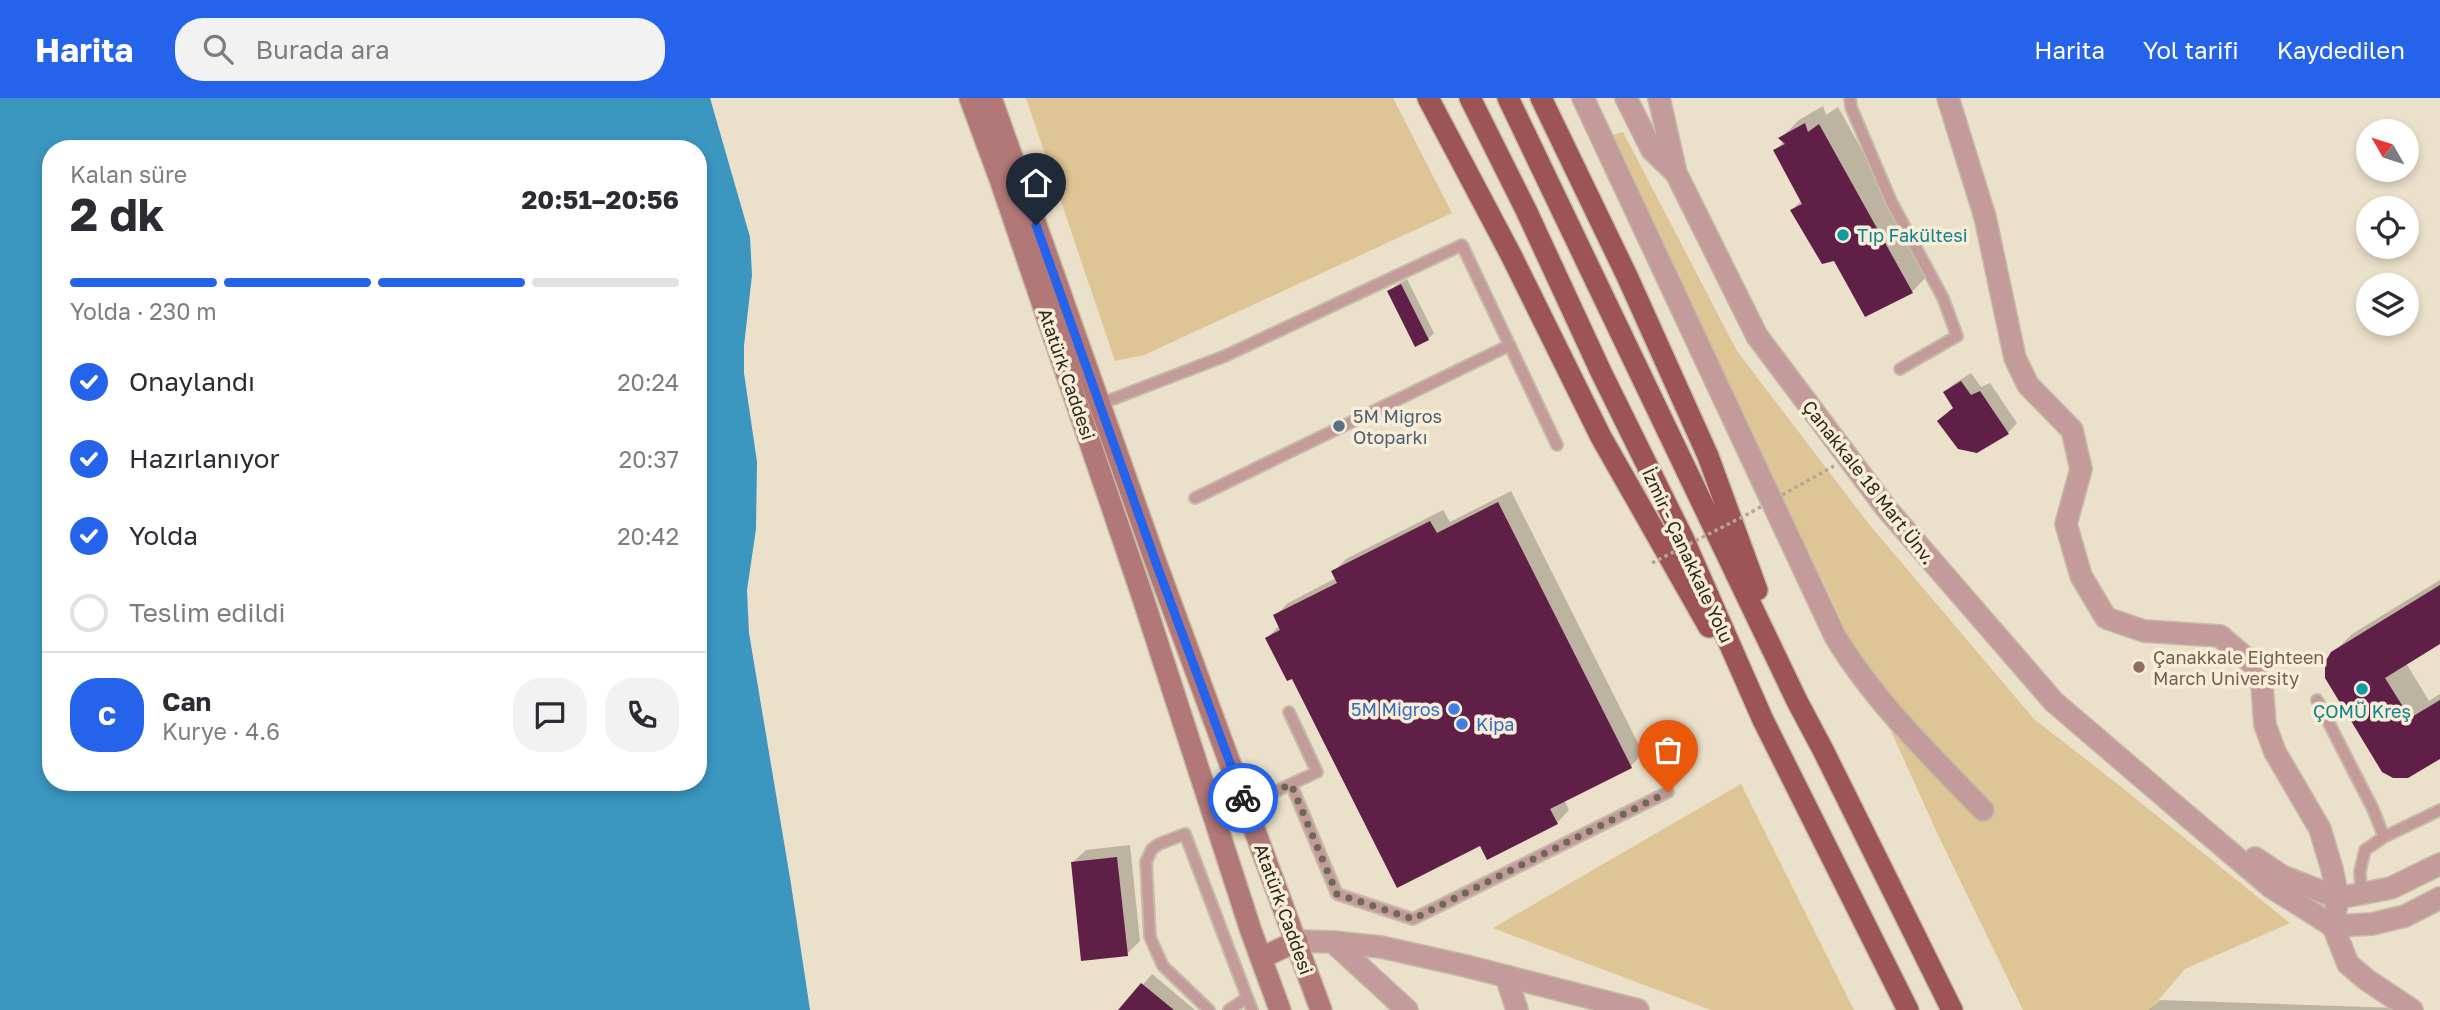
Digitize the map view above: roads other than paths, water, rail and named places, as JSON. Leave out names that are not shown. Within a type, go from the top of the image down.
[{"type":"highway","points":[[1428,98],[1511,256],[1601,437],[1763,720]]},
{"type":"highway","name":"İzmir - Çanakkale Yolu","points":[[1470,98],[1683,538],[1763,720],[1908,1010]]},
{"type":"highway","name":"İzmir - Çanakkale Yolu","points":[[1508,98],[1797,701]]},
{"type":"highway","points":[[1541,98],[1627,276],[1708,456],[1797,701],[1952,1010]]},
{"type":"main road","name":"Atatürk Caddesi","points":[[970,98],[1080,412],[1280,1010]]},
{"type":"main road","name":"Atatürk Caddesi","points":[[991,98],[1156,563],[1321,1010]]},
{"type":"main road","points":[[1080,412],[1100,404]]},
{"type":"main road","points":[[1261,958],[1297,941]]},
{"type":"street","points":[[1583,98],[1835,636],[1854,667],[1899,721],[1983,810]]},
{"type":"street","points":[[1626,98],[1652,150],[1676,173]]},
{"type":"street","name":"Çanakkale 18 Mart Ünv.","points":[[1659,98],[1676,173],[1758,336],[1886,508],[2054,702],[2172,803]]},
{"type":"street","points":[[1948,98],[1985,217],[2015,358],[2028,385],[2072,430],[2081,468],[2066,524],[2081,576],[2106,618],[2144,631],[2220,636],[2254,665],[2262,686],[2265,725],[2276,752],[2320,829],[2339,898],[2333,926],[2348,964],[2412,1010]]},
{"type":"street","points":[[2172,803],[2282,876],[2339,898],[2391,888],[2440,864]]},
{"type":"street","points":[[2172,803],[2271,887],[2333,926],[2372,924],[2405,916],[2440,898]]},
{"type":"street","points":[[1297,941],[1381,947],[1638,1010]]},
{"type":"street","points":[[1333,943],[1407,1010]]},
{"type":"street","points":[[1506,976],[1517,1010]]},
{"type":"lane","points":[[1850,98],[1851,107],[1892,201],[1943,298],[1957,336],[1900,369]]},
{"type":"lane","points":[[1100,404],[1225,356],[1462,245],[1557,445]]},
{"type":"lane","points":[[1195,498],[1510,345]]},
{"type":"lane","points":[[2317,700],[2373,809],[2384,837]]},
{"type":"lane","points":[[1246,805],[1317,772],[1289,712]]},
{"type":"lane","points":[[1291,784],[1337,894],[1413,919],[1668,792]]},
{"type":"lane","points":[[2361,894],[2365,850],[2384,837],[2440,810]]},
{"type":"lane","points":[[1209,1010],[1163,966],[1150,937],[1146,862],[1152,849],[1185,834],[1252,1010]]},
{"type":"lane","points":[[1229,1010],[1247,998]]},
{"type":"water","points":[[0,98],[710,98],[750,237],[752,275],[744,346],[744,373],[757,462],[756,529],[747,590],[749,633],[810,1010],[0,1010]]},
{"type":"place","name":"Tıp Fakültesi","points":[[1843,235]]},
{"type":"place","name":"5M Migros Otoparkı","points":[[1339,426]]},
{"type":"place","name":"Çanakkale Eighteen March University","points":[[2139,667]]},
{"type":"place","name":"ÇOMÜ Kreş","points":[[2362,689]]},
{"type":"place","name":"5M Migros","points":[[1454,709]]},
{"type":"place","name":"Kipa","points":[[1462,724]]}]
